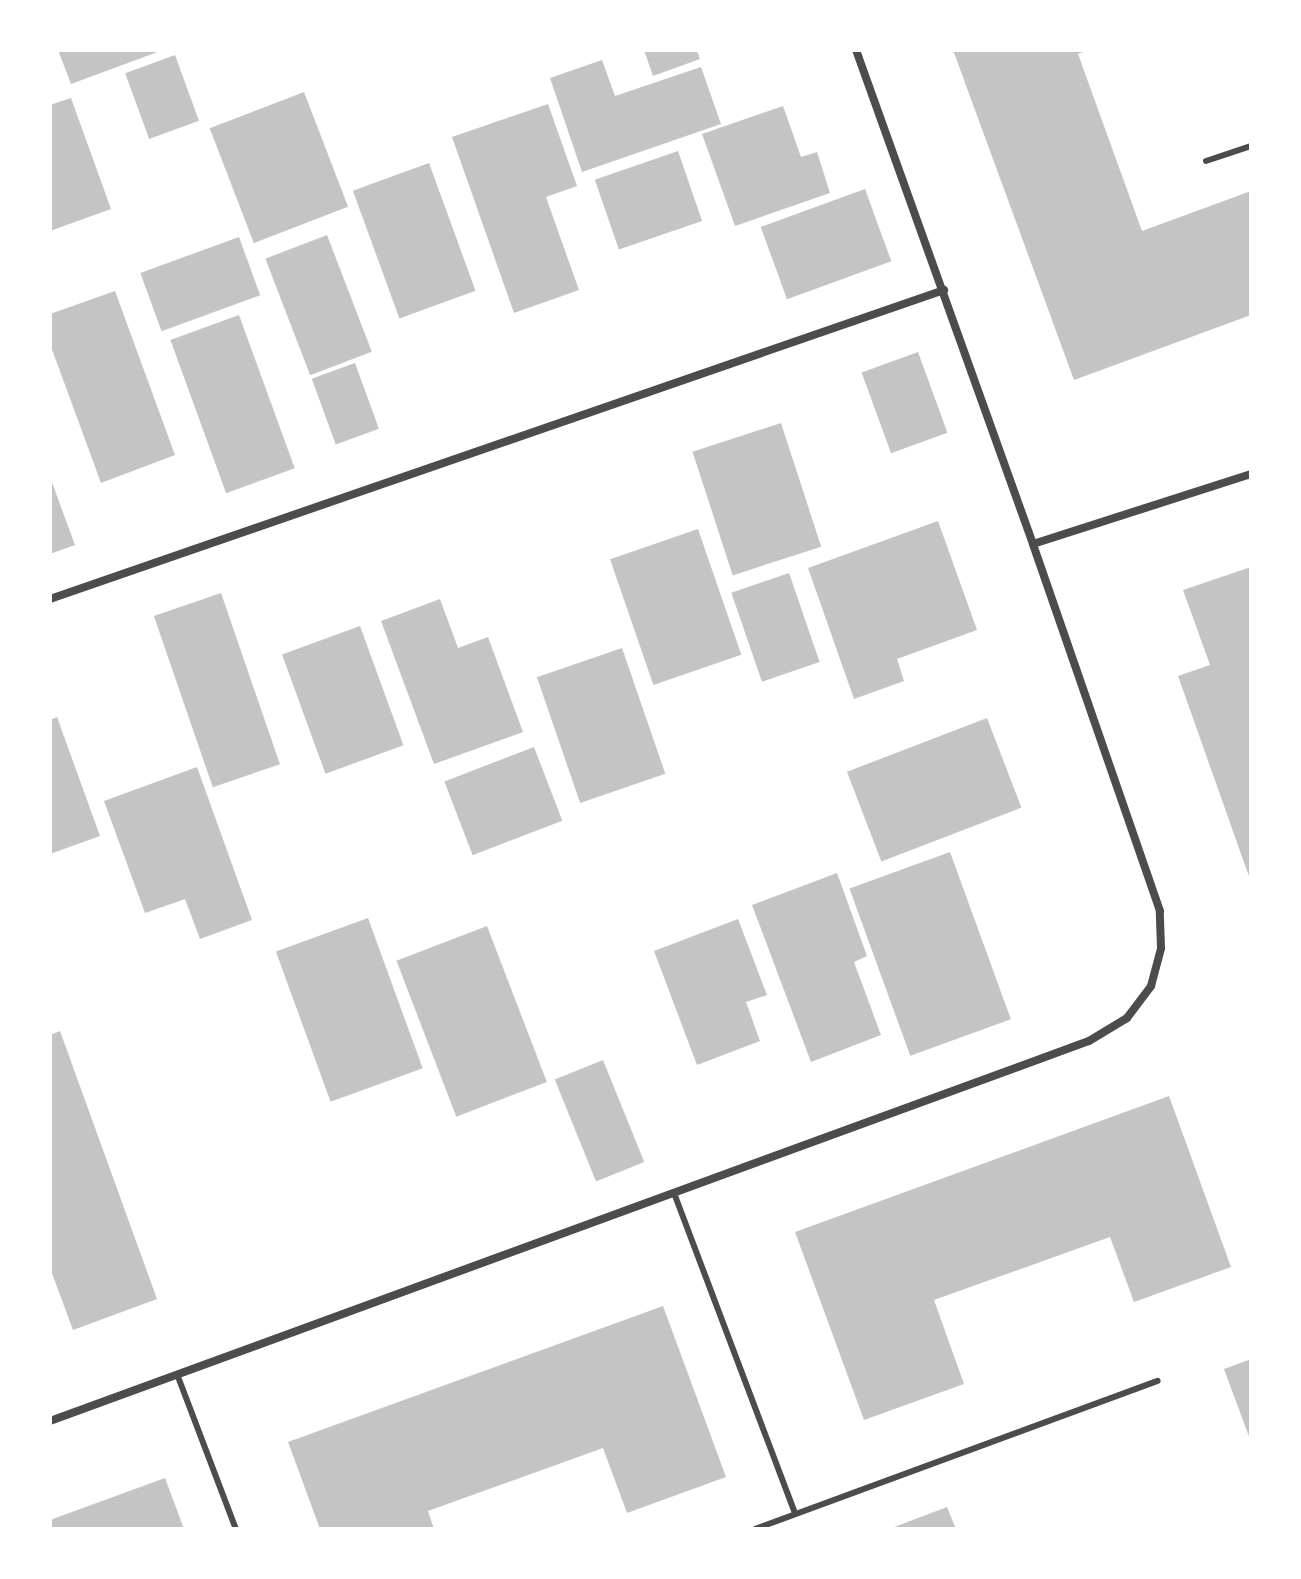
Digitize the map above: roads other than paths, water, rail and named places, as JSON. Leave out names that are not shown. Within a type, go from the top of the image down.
[{"type":"street","points":[[50,1421],[1089,1041],[1127,1018],[1151,986],[1161,948],[1160,911],[944,290],[856,50]]},
{"type":"street","points":[[50,599],[944,290]]},
{"type":"street","points":[[1033,544],[1251,474]]},
{"type":"lane","points":[[1206,161],[1251,146]]},
{"type":"lane","points":[[674,1193],[795,1514]]},
{"type":"lane","points":[[177,1374],[236,1529]]},
{"type":"lane","points":[[755,1529],[1158,1381]]}]
